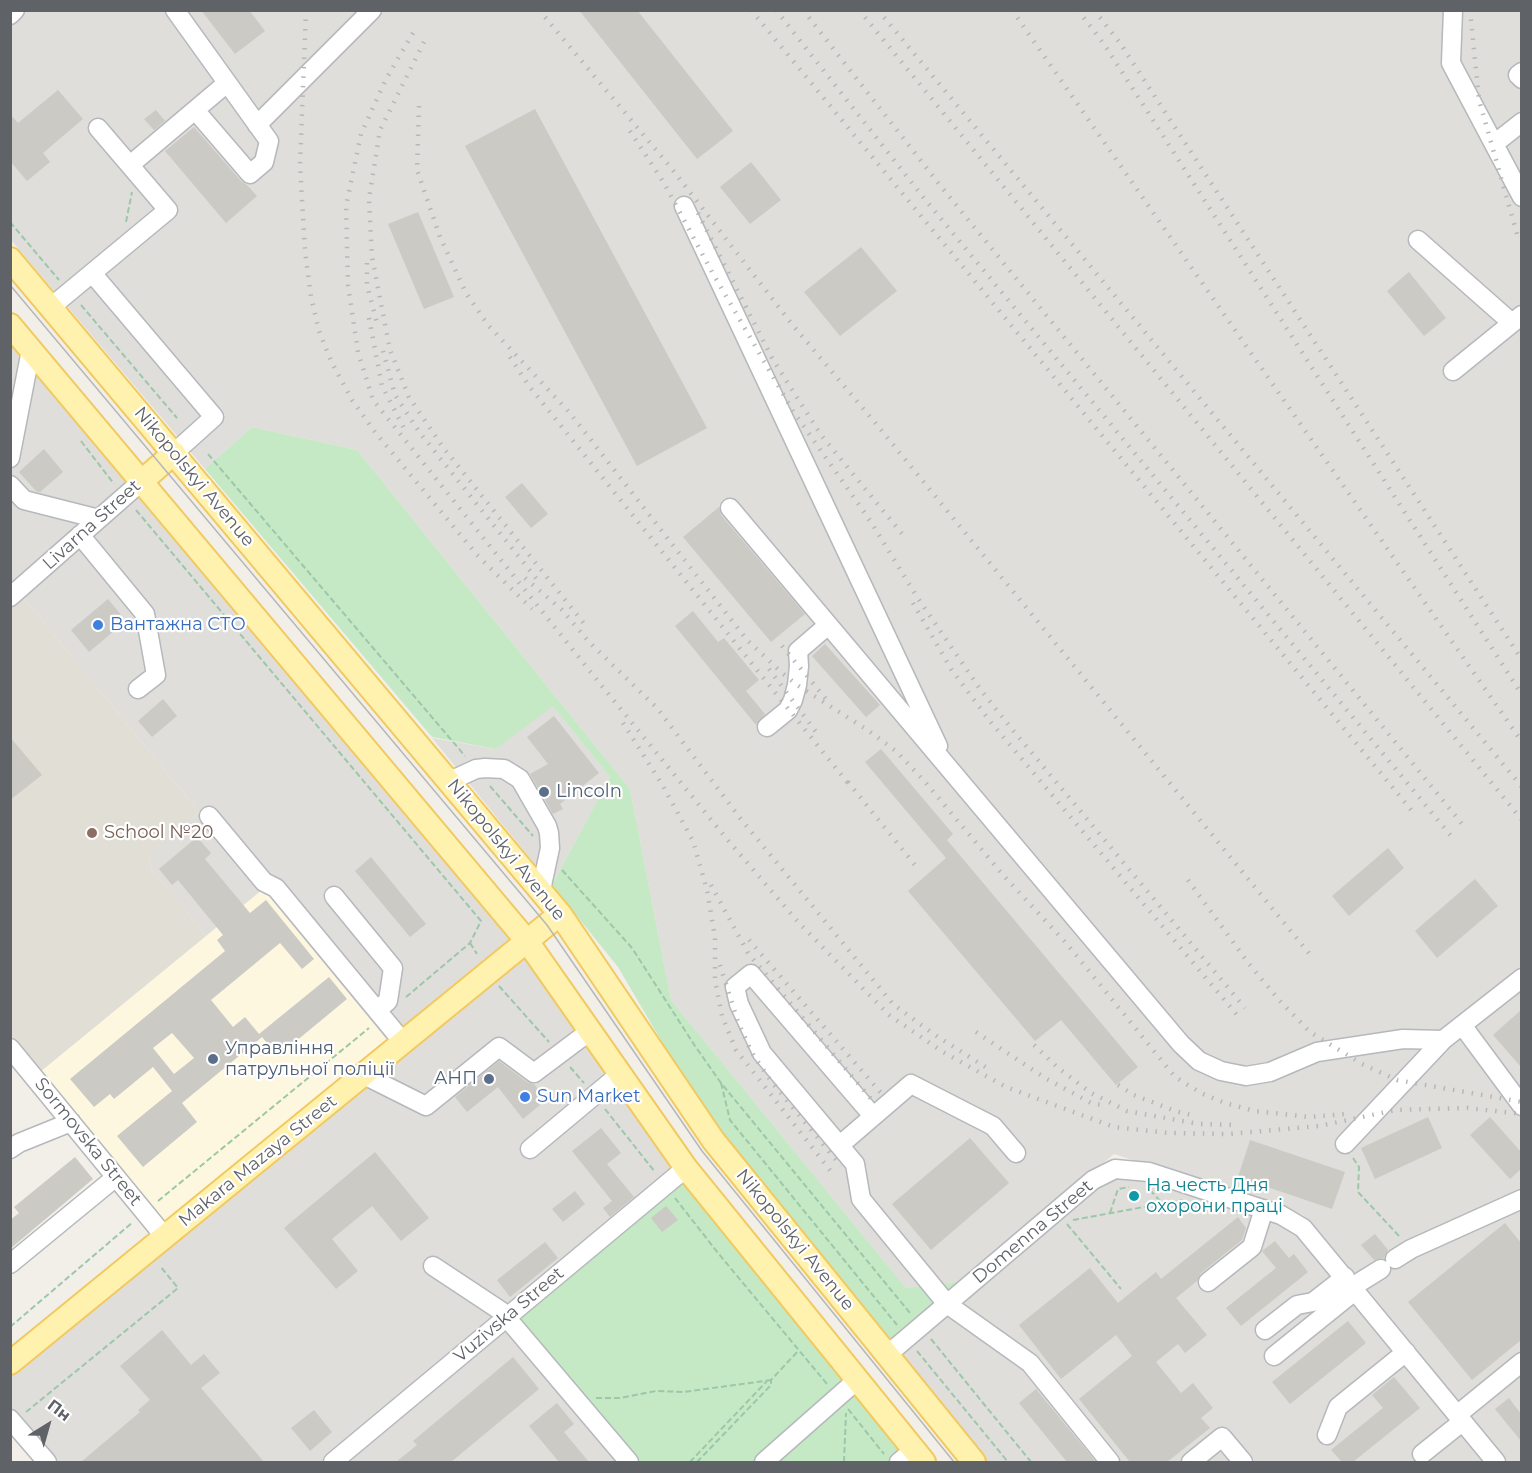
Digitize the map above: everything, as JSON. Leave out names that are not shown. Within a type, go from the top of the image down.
[{"type":"main road","name":"Nikopolskyi Avenue","points":[[10,259],[541,890],[560,914],[713,1140],[974,1462]]},
{"type":"main road","points":[[10,325],[527,941],[686,1168],[857,1380],[905,1457]]},
{"type":"main road","name":"Livarna Street","points":[[142,481],[174,453]]},
{"type":"main road","name":"Makara Mazaya Street","points":[[10,1363],[560,914]]},
{"type":"main road","name":"Domenna Street","points":[[857,1380],[887,1355]]},
{"type":"street","points":[[10,15],[15,10]]},
{"type":"street","points":[[175,10],[269,141],[264,162],[250,174],[195,110]]},
{"type":"street","points":[[257,125],[372,10]]},
{"type":"street","points":[[1453,10],[1451,63],[1521,197]]},
{"type":"street","points":[[1521,72],[1518,75],[1521,79]]},
{"type":"street","points":[[133,168],[227,83]]},
{"type":"street","points":[[1494,144],[1521,122]]},
{"type":"street","points":[[51,307],[168,210],[98,128]]},
{"type":"street","points":[[684,206],[949,769]]},
{"type":"street","points":[[1418,240],[1517,319],[1453,371]]},
{"type":"street","points":[[92,273],[214,417],[174,453]]},
{"type":"street","points":[[10,458],[31,350]]},
{"type":"street","name":"Livarna Street","points":[[10,597],[142,481]]},
{"type":"street","points":[[11,487],[24,500],[99,519]]},
{"type":"street","points":[[730,508],[1181,1044],[1199,1061],[1221,1071],[1246,1076],[1270,1072],[1317,1052],[1402,1039],[1443,1040]]},
{"type":"street","points":[[80,535],[146,614],[156,675],[138,689]]},
{"type":"street","points":[[767,727],[788,710],[793,700],[800,666],[798,651],[827,626]]},
{"type":"street","points":[[450,781],[476,769],[494,767],[504,769],[520,779],[547,826],[550,840],[541,890]]},
{"type":"street","points":[[210,816],[264,882],[276,888],[403,1042]]},
{"type":"street","points":[[334,896],[393,968],[388,1001],[380,1014]]},
{"type":"street","points":[[873,1116],[751,974],[735,987],[739,1004],[762,1053],[855,1164],[861,1199],[947,1304],[1030,1363],[1110,1462]]},
{"type":"street","points":[[1345,1144],[1443,1040],[1521,978]]},
{"type":"street","points":[[1462,1025],[1521,1106]]},
{"type":"street","points":[[364,1074],[426,1106],[499,1047],[534,1073],[590,1031]]},
{"type":"street","name":"Sormovska Street","points":[[10,1048],[165,1237]]},
{"type":"street","points":[[530,1149],[620,1074]]},
{"type":"street","points":[[840,1145],[911,1084],[993,1126],[1016,1153]]},
{"type":"street","points":[[10,1149],[19,1143],[71,1122]]},
{"type":"street","name":"Vuzivska Street","points":[[333,1462],[686,1168]]},
{"type":"street","name":"Domenna Street","points":[[887,1355],[1093,1180],[1115,1169],[1149,1172],[1281,1215],[1303,1228],[1496,1462]]},
{"type":"street","points":[[10,1264],[116,1177]]},
{"type":"street","points":[[1265,1330],[1297,1305],[1313,1302],[1351,1285],[1411,1249],[1521,1199]]},
{"type":"street","points":[[1208,1282],[1252,1247],[1264,1209]]},
{"type":"street","points":[[433,1266],[501,1311],[629,1462]]},
{"type":"street","points":[[1274,1356],[1351,1285]]},
{"type":"street","points":[[1327,1435],[1338,1407],[1406,1352]]},
{"type":"street","points":[[1422,1454],[1521,1362]]},
{"type":"street","name":"Domenna Street","points":[[764,1462],[857,1380]]},
{"type":"street","points":[[12,1421],[47,1462]]},
{"type":"street","points":[[1191,1462],[1222,1437],[1243,1462]]},
{"type":"path","points":[[121,249],[133,168]]},
{"type":"path","points":[[10,222],[59,280]]},
{"type":"path","points":[[81,305],[177,418]]},
{"type":"path","points":[[208,454],[549,855],[632,948],[694,1046],[721,1083],[912,1316]]},
{"type":"path","points":[[10,1327],[380,1014],[470,943],[481,921],[132,505]]},
{"type":"path","points":[[470,943],[477,954]]},
{"type":"path","points":[[721,1083],[730,1120],[898,1327]]},
{"type":"path","points":[[1359,1167],[1358,1192],[1411,1249]]},
{"type":"path","points":[[1146,1185],[1162,1203]]},
{"type":"path","points":[[1110,1213],[1119,1189]]},
{"type":"path","points":[[1121,1288],[1065,1222],[1185,1199]]},
{"type":"path","points":[[12,1421],[178,1287],[158,1264]]},
{"type":"path","points":[[929,1337],[1031,1462]]},
{"type":"path","points":[[915,1349],[1008,1462]]},
{"type":"path","points":[[690,1462],[799,1350]]},
{"type":"path","points":[[574,1397],[620,1398],[656,1391],[684,1392],[769,1381]]},
{"type":"path","points":[[697,1462],[771,1384],[769,1381]]},
{"type":"path","points":[[844,1462],[846,1407],[905,1457]]},
{"type":"shaded area","points":[[10,11],[1521,11],[1521,1462],[1504,1462],[1303,1215],[1114,1154],[963,1281],[906,1288],[671,1000],[630,789],[357,450],[252,427],[205,469],[11,240]]},
{"type":"shaded area","points":[[10,335],[132,480],[10,588]]},
{"type":"shaded area","points":[[141,490],[519,942],[392,1046],[263,889],[206,936],[152,870],[149,853],[199,812],[22,596]]},
{"type":"shaded area","name":"School №20","points":[[22,596],[199,812],[149,854],[152,870],[206,936],[40,1072],[11,1036],[10,606]]},
{"type":"shaded area","points":[[553,705],[610,777],[552,885],[432,738],[496,749]]},
{"type":"shaded area","points":[[263,889],[392,1046],[168,1228],[40,1072]]},
{"type":"shaded area","points":[[525,949],[685,1176],[636,1462],[56,1462],[11,1409],[10,1369]]},
{"type":"shaded area","points":[[1117,1168],[1295,1225],[1489,1462],[982,1462],[896,1357]]},
{"type":"green space","points":[[252,427],[357,450],[630,789],[671,1000],[906,1288],[963,1281],[887,1346],[719,1139],[618,967],[552,885],[610,777],[553,706],[496,749],[432,737],[205,469]]},
{"type":"green space","points":[[685,1176],[905,1450],[890,1462],[636,1462],[514,1318]]},
{"type":"building","points":[[201,10],[249,10],[265,31],[235,54]]},
{"type":"building","points":[[579,10],[637,10],[733,131],[697,159]]},
{"type":"building","points":[[58,90],[83,119],[43,153],[50,162],[27,181],[10,161],[10,114],[18,123]]},
{"type":"building","points":[[535,109],[707,428],[637,466],[465,146]]},
{"type":"building","points":[[156,110],[165,121],[154,130],[144,119]]},
{"type":"building","points":[[194,127],[257,196],[226,223],[165,151]]},
{"type":"building","points":[[751,162],[781,200],[750,224],[720,187]]},
{"type":"building","points":[[418,212],[454,297],[424,309],[388,224]]},
{"type":"building","points":[[861,247],[897,291],[840,336],[804,292]]},
{"type":"building","points":[[1409,272],[1446,318],[1424,336],[1387,291]]},
{"type":"building","points":[[44,449],[63,472],[40,492],[36,491],[19,472]]},
{"type":"building","points":[[522,483],[548,514],[531,528],[505,497]]},
{"type":"building","points":[[719,507],[721,515],[805,614],[771,642],[683,537]]},
{"type":"building","points":[[108,599],[126,621],[89,652],[71,630]]},
{"type":"building","points":[[693,611],[718,642],[724,638],[759,680],[746,691],[765,714],[756,725],[675,626]]},
{"type":"building","points":[[825,644],[880,705],[866,717],[812,656]]},
{"type":"building","points":[[163,699],[177,716],[152,737],[138,721]]},
{"type":"building","points":[[554,716],[599,773],[560,804],[563,809],[553,814],[530,774],[548,764],[527,737]]},
{"type":"building","points":[[10,737],[42,775],[10,800]]},
{"type":"building","points":[[881,749],[953,834],[947,840],[1138,1067],[1116,1085],[1061,1020],[1035,1041],[908,891],[946,858],[865,762]]},
{"type":"building","points":[[197,837],[211,853],[205,859],[250,913],[266,900],[314,959],[302,969],[280,943],[211,1000],[233,1027],[245,1017],[259,1034],[329,977],[347,999],[278,1056],[262,1037],[182,1103],[197,1122],[143,1167],[117,1136],[172,1091],[153,1067],[114,1099],[110,1094],[94,1107],[70,1079],[225,951],[217,940],[223,935],[178,880],[172,885],[159,869]],"holes":[[[172,1033],[194,1058],[174,1074],[153,1048]]]},
{"type":"building","points":[[1388,848],[1404,868],[1349,916],[1332,896]]},
{"type":"building","points":[[371,857],[426,924],[410,937],[355,871]]},
{"type":"building","points":[[1475,879],[1498,906],[1437,958],[1415,931]]},
{"type":"building","points":[[1521,1010],[1521,1067],[1493,1035]]},
{"type":"building","points":[[499,1061],[527,1082],[534,1084],[546,1100],[523,1119],[498,1087],[467,1112],[455,1097]]},
{"type":"building","points":[[1428,1117],[1442,1148],[1375,1179],[1361,1148]]},
{"type":"building","points":[[1490,1117],[1521,1152],[1521,1169],[1510,1179],[1470,1135]]},
{"type":"building","points":[[601,1128],[621,1153],[607,1164],[634,1197],[610,1217],[603,1208],[612,1201],[572,1151]]},
{"type":"building","points":[[970,1138],[1009,1183],[931,1250],[892,1204]]},
{"type":"building","points":[[1250,1140],[1345,1172],[1332,1209],[1238,1177]]},
{"type":"building","points":[[375,1152],[429,1218],[401,1241],[372,1206],[332,1239],[358,1271],[336,1289],[284,1228]]},
{"type":"building","points":[[75,1157],[93,1179],[10,1249],[10,1220],[19,1213],[14,1207]]},
{"type":"building","points":[[575,1191],[585,1204],[563,1222],[552,1209]]},
{"type":"building","points":[[666,1206],[678,1220],[662,1232],[651,1218]]},
{"type":"building","points":[[1238,1217],[1246,1228],[1242,1240],[1201,1273],[1197,1281],[1176,1298],[1207,1335],[1185,1353],[1178,1344],[1156,1362],[1181,1393],[1193,1383],[1213,1408],[1201,1418],[1210,1428],[1167,1462],[1130,1462],[1079,1399],[1132,1356],[1116,1335],[1061,1379],[1019,1325],[1090,1268],[1118,1303],[1156,1272],[1161,1279]]},
{"type":"building","points":[[1505,1223],[1521,1243],[1521,1340],[1472,1380],[1408,1302]]},
{"type":"building","points":[[1375,1234],[1388,1250],[1384,1258],[1374,1260],[1361,1245]]},
{"type":"building","points":[[1275,1241],[1289,1258],[1294,1254],[1308,1272],[1241,1326],[1226,1308],[1276,1268],[1262,1251]]},
{"type":"building","points":[[545,1242],[558,1258],[510,1297],[497,1280]]},
{"type":"building","points":[[1348,1321],[1366,1343],[1290,1404],[1272,1382]]},
{"type":"building","points":[[162,1330],[191,1365],[204,1354],[220,1373],[201,1388],[264,1462],[81,1462],[140,1412],[138,1410],[150,1400],[120,1366]]},
{"type":"building","points":[[513,1357],[539,1389],[451,1462],[396,1462],[417,1445],[413,1441]]},
{"type":"building","points":[[1394,1377],[1420,1408],[1353,1462],[1342,1462],[1331,1450],[1383,1408],[1372,1395]]},
{"type":"building","points":[[1036,1389],[1096,1462],[1067,1462],[1019,1403]]},
{"type":"building","points":[[1509,1398],[1521,1414],[1521,1441],[1495,1409]]},
{"type":"building","points":[[557,1403],[574,1424],[564,1432],[589,1462],[559,1462],[529,1426]]},
{"type":"building","points":[[314,1410],[332,1432],[310,1451],[291,1428]]},
{"type":"tram line","points":[[10,285],[547,925],[702,1151],[954,1462]]},
{"type":"railway","points":[[306,10],[300,165],[305,251],[311,297],[319,331],[331,361],[352,400],[375,432],[477,555],[532,609]]},
{"type":"railway","points":[[539,10],[672,169],[791,323],[1312,957]]},
{"type":"railway","points":[[751,10],[1412,811]]},
{"type":"railway","points":[[776,10],[923,197],[1451,836]]},
{"type":"railway","points":[[803,10],[939,184],[1463,825]]},
{"type":"railway","points":[[859,10],[1522,820]]},
{"type":"railway","points":[[878,10],[1522,787]]},
{"type":"railway","points":[[1012,10],[1522,742]]},
{"type":"railway","points":[[1078,10],[1106,47],[1522,695]]},
{"type":"railway","points":[[1094,10],[1120,43],[1522,660]]},
{"type":"railway","points":[[1470,10],[1479,100],[1517,234],[1522,241]]},
{"type":"railway","points":[[413,33],[386,79],[361,134],[346,206],[348,285],[358,352],[373,400],[726,838],[798,922],[889,1015],[943,1052],[1006,1087],[1114,1127],[1169,1133],[1229,1134],[1319,1126],[1396,1110],[1468,1108],[1522,1114]]},
{"type":"railway","points":[[424,42],[380,130],[369,199],[372,257],[390,350],[409,397],[442,446],[586,626]]},
{"type":"railway","points":[[419,106],[417,170],[440,237],[466,293],[488,325],[569,412],[747,640],[797,685],[869,731],[897,752],[1003,875],[1067,944],[1175,1077],[1203,1094],[1255,1111],[1309,1117],[1345,1114]]},
{"type":"railway","points":[[630,131],[664,183],[712,272],[793,411],[871,522],[917,597],[980,689],[1245,1008]]},
{"type":"railway","points":[[698,213],[772,358],[789,385],[821,435],[903,535]]},
{"type":"railway","points":[[367,263],[367,285],[378,327]]},
{"type":"railway","points":[[369,318],[382,386],[407,434]]},
{"type":"railway","points":[[383,351],[395,395],[420,433],[539,582]]},
{"type":"railway","points":[[510,357],[529,386],[851,787]]},
{"type":"railway","points":[[525,578],[562,610],[590,643],[657,708],[740,818],[893,1004],[932,1033],[987,1068]]},
{"type":"railway","points":[[913,603],[951,669],[989,720],[1237,1015]]},
{"type":"railway","points":[[782,646],[826,699]]},
{"type":"railway","points":[[769,669],[819,736]]},
{"type":"railway","points":[[623,723],[663,786],[693,841],[707,890],[715,938],[715,980],[722,1016],[736,1050],[833,1174]]},
{"type":"railway","points":[[848,782],[919,870]]},
{"type":"railway","points":[[1188,880],[1249,964],[1310,1032],[1362,1064],[1397,1080],[1522,1102]]},
{"type":"railway","points":[[711,885],[748,953],[872,1100]]},
{"type":"railway","points":[[749,940],[881,1093]]},
{"type":"railway","points":[[720,965],[738,1022],[752,1053],[771,1081],[841,1166]]},
{"type":"railway","points":[[976,1032],[1045,1078],[1091,1103],[1107,1106]]},
{"type":"railway","points":[[1034,1045],[1057,1067],[1091,1093],[1127,1111],[1199,1124],[1234,1125]]},
{"type":"railway","points":[[1118,1085],[1134,1095],[1191,1115]]},
{"type":"place","name":"Вантажна СТО","points":[[98,625]]},
{"type":"place","name":"Lincoln","points":[[544,792]]},
{"type":"place","name":"School №20","points":[[92,833]]},
{"type":"place","name":"Управління патрульної поліції","points":[[213,1059]]},
{"type":"place","name":"АНП","points":[[489,1079]]},
{"type":"place","name":"Sun Market","points":[[525,1097]]},
{"type":"place","name":"На честь Дня охорони праці","points":[[1134,1196]]}]
